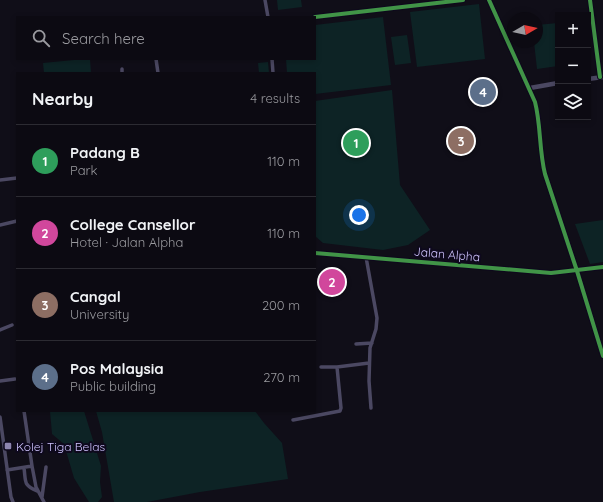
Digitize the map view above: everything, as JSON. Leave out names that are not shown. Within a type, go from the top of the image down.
[{"type":"street","points":[[265,0],[268,16]]},
{"type":"street","points":[[316,17],[463,0]]},
{"type":"street","points":[[489,0],[530,88],[538,111],[541,158],[545,174],[603,356]]},
{"type":"street","points":[[590,0],[602,77],[591,79]]},
{"type":"street","points":[[156,60],[158,72]]},
{"type":"street","points":[[272,60],[273,72]]},
{"type":"street","points":[[530,88],[555,84]]},
{"type":"street","points":[[0,180],[16,178]]},
{"type":"street","points":[[0,225],[16,221]]},
{"type":"street","name":"Jalan Alpha","points":[[316,253],[550,273],[603,267]]},
{"type":"street","points":[[366,257],[377,318],[369,363],[371,408]]},
{"type":"street","points":[[0,330],[12,325]]},
{"type":"street","points":[[356,344],[372,343]]},
{"type":"street","points":[[321,366],[337,367],[369,363]]},
{"type":"street","points":[[293,420],[340,411],[341,408],[337,367]]},
{"type":"street","points":[[0,381],[15,379]]},
{"type":"street","points":[[24,412],[37,491],[43,500]]},
{"type":"street","points":[[0,417],[13,502]]},
{"type":"street","points":[[7,470],[32,466]]},
{"type":"street","points":[[43,500],[46,467]]},
{"type":"street","points":[[24,468],[27,486],[37,491]]},
{"type":"green space","points":[[277,0],[301,0],[302,7],[278,10]]},
{"type":"green space","points":[[479,4],[485,59],[417,67],[410,12]]},
{"type":"green space","points":[[383,17],[391,85],[316,94],[316,72],[287,72],[286,60],[316,60],[316,25]]},
{"type":"green space","points":[[555,23],[555,66],[537,69],[535,48],[543,48],[543,24]]},
{"type":"green space","points":[[407,35],[411,63],[395,65],[391,37]]},
{"type":"green space","points":[[90,60],[91,72],[44,72],[43,63]]},
{"type":"green space","points":[[268,62],[269,72],[259,72],[258,63]]},
{"type":"green space","points":[[392,90],[400,185],[430,230],[408,245],[383,250],[323,243],[316,237],[316,101]]},
{"type":"green space","points":[[603,220],[603,262],[590,264],[575,224]]},
{"type":"green space","points":[[50,412],[84,412],[101,466],[100,482],[102,497],[98,502],[89,502],[74,478],[64,444],[52,434]]},
{"type":"green space","points":[[96,412],[256,412],[282,443],[288,479],[200,492],[147,502],[114,502],[102,432]]},
{"type":"cycle path","points":[[316,17],[463,0]]},
{"type":"cycle path","points":[[489,0],[535,102],[545,174],[603,356]]},
{"type":"cycle path","points":[[590,0],[600,77]]},
{"type":"cycle path","points":[[316,253],[551,273],[603,267]]},
{"type":"place","name":"Pos Malaysia","points":[[483,92]]},
{"type":"place","name":"Cangal","points":[[461,141]]},
{"type":"place","name":"Padang B","points":[[356,143]]},
{"type":"place","name":"College Cansellor","points":[[332,282]]},
{"type":"place","name":"Kolej Tiga Belas","points":[[8,446]]}]
